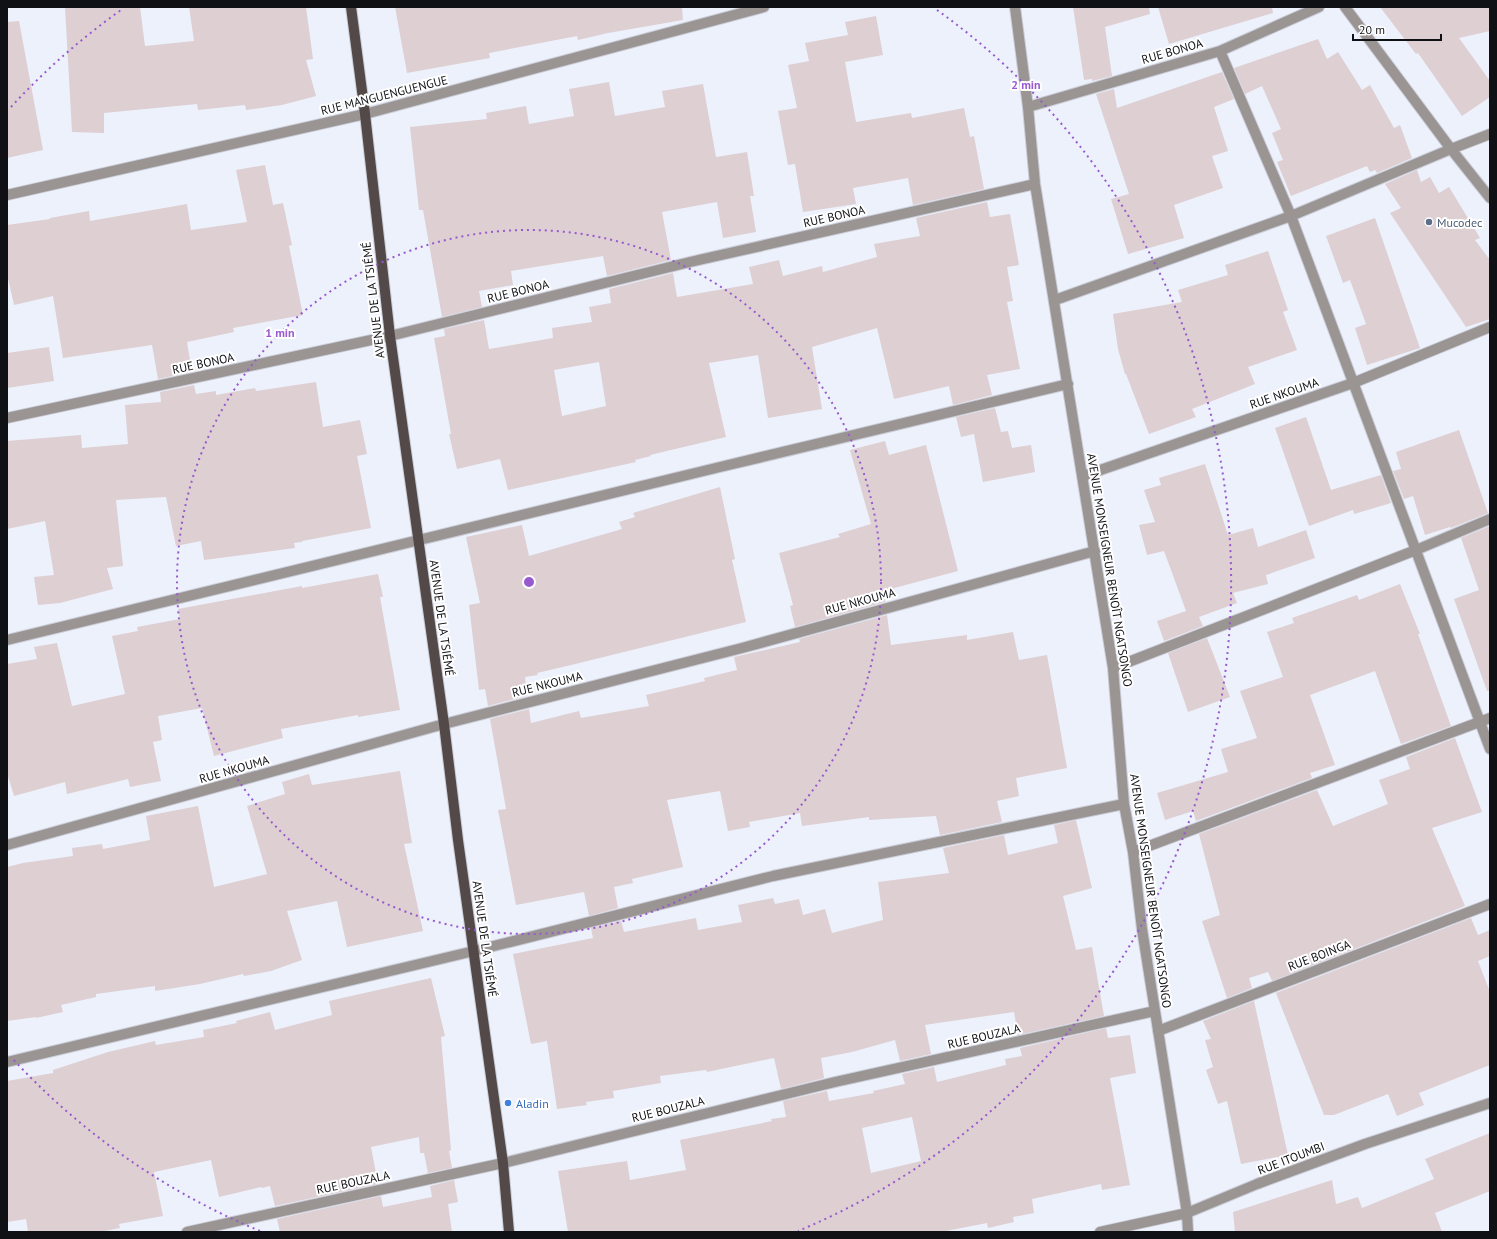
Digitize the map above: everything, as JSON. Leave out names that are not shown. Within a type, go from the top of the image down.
[{"type":"main road","name":"AVENUE DE LA TSIÉMÉ","points":[[350,7],[365,114],[390,336],[503,1163],[509,1232]]},
{"type":"street","name":"RUE MANGUENGUENGUE","points":[[7,195],[365,114],[764,7]]},
{"type":"street","name":"AVENUE MONSEIGNEUR BENOÎT NGATSONGO","points":[[1014,7],[1028,107],[1035,184],[1113,668],[1124,804],[1133,852],[1142,929],[1187,1213],[1188,1232]]},
{"type":"street","name":"RUE BONOA","points":[[1028,107],[1220,51],[1319,7]]},
{"type":"street","points":[[1345,7],[1450,148],[1490,198]]},
{"type":"street","points":[[1220,51],[1292,216],[1490,749]]},
{"type":"street","points":[[1054,300],[1292,216],[1450,148],[1490,134]]},
{"type":"street","name":"RUE BONOA","points":[[7,418],[390,336],[690,262],[1035,184]]},
{"type":"street","name":"RUE NKOUMA","points":[[1083,476],[1353,383],[1490,327]]},
{"type":"street","points":[[7,640],[720,466],[1068,384]]},
{"type":"street","points":[[1113,668],[1416,550],[1490,519]]},
{"type":"street","name":"RUE NKOUMA","points":[[7,845],[444,724],[742,648],[1095,550]]},
{"type":"street","points":[[1133,852],[1490,718]]},
{"type":"street","points":[[7,1062],[474,951],[773,876],[1124,804]]},
{"type":"street","name":"RUE BOINGA","points":[[1158,1031],[1490,904]]},
{"type":"street","name":"RUE BOUZALA","points":[[187,1232],[503,1163],[835,1082],[1155,1011]]},
{"type":"street","name":"RUE ITOUMBI","points":[[1100,1232],[1187,1213],[1257,1184],[1364,1144],[1490,1103]]},
{"type":"building","points":[[65,7],[140,7],[145,46],[194,41],[189,7],[306,7],[313,59],[306,60],[316,96],[282,105],[246,110],[245,105],[198,110],[197,104],[104,113],[104,133],[72,132]]},
{"type":"building","points":[[395,7],[682,7],[683,20],[608,33],[578,40],[577,36],[489,53],[490,58],[407,73]]},
{"type":"building","points":[[1073,7],[1149,7],[1150,14],[1105,27],[1112,76],[1092,81],[1092,79],[1084,80]]},
{"type":"building","points":[[1158,7],[1272,7],[1273,13],[1169,44]]},
{"type":"building","points":[[1380,7],[1490,7],[1490,31],[1459,38],[1490,81],[1490,97],[1462,116],[1418,53],[1416,54]]},
{"type":"building","points":[[876,16],[883,55],[845,62],[856,122],[911,113],[912,118],[964,108],[970,137],[974,136],[984,189],[913,205],[908,178],[853,188],[856,204],[803,212],[795,164],[788,165],[778,111],[797,108],[788,65],[809,61],[805,43],[848,35],[845,22]]},
{"type":"building","points":[[19,21],[43,150],[7,158],[7,22]]},
{"type":"building","points":[[1318,39],[1327,59],[1338,52],[1362,90],[1370,85],[1394,128],[1400,125],[1412,158],[1377,173],[1375,170],[1370,172],[1367,166],[1291,196],[1277,162],[1283,160],[1272,133],[1281,129],[1262,86],[1245,94],[1234,68]]},
{"type":"building","points":[[1222,72],[1234,99],[1214,107],[1228,151],[1212,156],[1223,188],[1174,205],[1184,238],[1128,254],[1111,199],[1129,194],[1096,94],[1114,89],[1117,108]]},
{"type":"building","points":[[609,82],[615,116],[665,107],[662,91],[703,84],[716,157],[747,152],[754,196],[750,196],[756,232],[723,238],[717,202],[662,212],[671,260],[607,276],[603,256],[511,271],[513,285],[479,291],[482,307],[442,317],[423,210],[419,210],[410,127],[487,119],[486,113],[526,106],[529,124],[574,116],[569,89]]},
{"type":"building","points":[[265,165],[273,205],[283,203],[292,245],[289,246],[303,315],[233,328],[234,332],[187,342],[192,372],[158,379],[152,345],[63,358],[53,296],[14,305],[7,274],[7,225],[50,219],[89,211],[90,221],[187,204],[191,230],[247,222],[236,170]]},
{"type":"building","points":[[1417,170],[1421,182],[1430,177],[1439,193],[1449,187],[1480,238],[1475,240],[1490,260],[1490,319],[1466,327],[1390,213],[1401,208],[1385,184]]},
{"type":"building","points":[[987,202],[990,217],[1010,214],[1019,265],[1007,267],[1013,301],[1007,302],[1020,369],[987,375],[992,395],[953,405],[949,386],[894,399],[877,328],[812,347],[822,409],[768,418],[758,355],[709,363],[726,437],[650,455],[651,456],[635,460],[636,462],[508,490],[500,459],[457,469],[449,434],[451,434],[434,338],[445,336],[444,329],[484,320],[489,349],[553,338],[552,328],[592,322],[589,307],[611,303],[609,289],[673,273],[677,297],[753,284],[749,267],[779,260],[783,276],[822,266],[823,272],[877,257],[874,244],[920,236],[916,218]],"holes":[[[599,362],[606,406],[562,416],[554,370]]]},
{"type":"building","points":[[1375,218],[1420,348],[1367,365],[1355,328],[1366,324],[1350,280],[1343,283],[1326,236]]},
{"type":"building","points":[[1268,251],[1288,310],[1283,312],[1297,350],[1248,367],[1255,384],[1192,409],[1196,417],[1149,434],[1125,374],[1118,349],[1113,314],[1182,302],[1178,290],[1228,275],[1225,265]]},
{"type":"building","points":[[49,347],[54,381],[7,388],[7,353]]},
{"type":"building","points":[[316,382],[323,427],[360,420],[367,454],[357,456],[371,528],[294,543],[295,548],[204,560],[201,541],[176,546],[166,497],[116,500],[123,566],[107,568],[113,589],[60,603],[38,605],[34,577],[54,575],[45,521],[7,529],[7,441],[81,435],[82,448],[128,444],[125,405],[161,402],[160,392],[194,385],[196,394],[216,391],[216,395],[255,388],[256,391]]},
{"type":"building","points":[[995,408],[1001,432],[1008,431],[1012,448],[1031,445],[1035,472],[983,482],[974,434],[961,437],[956,417]]},
{"type":"building","points":[[1306,417],[1331,490],[1381,475],[1391,503],[1354,514],[1353,510],[1309,526],[1275,428]]},
{"type":"building","points":[[1459,430],[1488,513],[1451,528],[1450,527],[1425,535],[1413,496],[1404,499],[1393,471],[1401,469],[1396,452]]},
{"type":"building","points":[[885,441],[889,455],[926,445],[958,571],[883,591],[885,602],[795,627],[790,606],[793,605],[779,553],[840,537],[838,534],[871,524],[850,450]]},
{"type":"building","points":[[1205,464],[1228,535],[1253,528],[1258,547],[1306,530],[1315,558],[1266,575],[1268,584],[1233,593],[1237,603],[1199,617],[1203,626],[1164,641],[1157,621],[1186,611],[1164,551],[1147,555],[1139,525],[1155,522],[1144,490],[1161,485],[1159,478]]},
{"type":"building","points":[[720,487],[735,559],[732,560],[746,622],[537,673],[538,675],[525,677],[527,696],[488,706],[485,689],[479,690],[469,605],[480,603],[466,537],[522,525],[529,556],[622,529],[619,522],[635,517],[633,513]]},
{"type":"building","points":[[1490,526],[1490,691],[1487,691],[1454,599],[1479,590],[1461,538]]},
{"type":"building","points":[[378,574],[383,597],[380,597],[400,710],[358,717],[358,715],[281,729],[283,738],[214,756],[202,708],[158,716],[162,740],[153,742],[161,781],[130,787],[128,779],[67,794],[65,782],[14,796],[7,773],[7,664],[37,659],[34,647],[57,643],[72,706],[125,694],[112,636],[138,631],[137,627],[180,619],[178,609],[302,586],[302,588]]},
{"type":"building","points":[[1400,584],[1420,634],[1418,634],[1451,726],[1401,744],[1375,671],[1310,695],[1335,765],[1310,773],[1312,778],[1196,821],[1193,811],[1165,820],[1157,793],[1228,772],[1221,749],[1257,738],[1240,691],[1283,677],[1267,632],[1294,623],[1292,618],[1357,595],[1359,600]]},
{"type":"building","points":[[887,615],[891,645],[967,635],[967,640],[1013,632],[1019,660],[1047,655],[1067,768],[1016,778],[1019,796],[997,801],[1002,822],[940,835],[936,816],[869,820],[869,817],[802,826],[800,813],[749,822],[750,827],[728,831],[720,791],[667,800],[683,867],[632,879],[633,883],[614,887],[618,908],[589,916],[584,892],[516,905],[498,810],[506,809],[490,719],[529,709],[531,723],[579,711],[581,718],[649,706],[646,695],[705,681],[704,678],[737,670],[734,657],[800,642],[799,639]]},
{"type":"building","points":[[1207,638],[1230,697],[1188,712],[1168,653]]},
{"type":"building","points":[[1455,738],[1482,812],[1432,828],[1465,906],[1272,981],[1268,972],[1249,978],[1252,988],[1227,998],[1202,921],[1220,915],[1199,834],[1317,790],[1333,826],[1388,804],[1379,780],[1410,769],[1406,757]]},
{"type":"building","points":[[400,771],[412,843],[404,844],[423,931],[347,947],[337,901],[287,911],[302,960],[271,971],[244,976],[243,974],[200,984],[155,991],[155,986],[96,994],[96,997],[61,1005],[63,1012],[36,1018],[7,1021],[7,867],[23,863],[73,856],[72,848],[102,844],[103,849],[150,840],[146,816],[198,806],[214,887],[267,874],[247,806],[285,794],[282,782],[309,774],[312,785]]},
{"type":"building","points":[[1076,820],[1092,888],[1063,896],[1076,950],[1092,947],[1104,1016],[1018,1035],[1014,1012],[925,1025],[931,1054],[900,1061],[895,1040],[852,1052],[821,1058],[824,1078],[781,1089],[774,1058],[707,1072],[706,1070],[660,1076],[661,1083],[613,1091],[614,1098],[586,1102],[587,1105],[557,1109],[547,1041],[531,1044],[513,954],[593,938],[591,928],[621,921],[624,932],[696,918],[698,930],[742,922],[738,905],[773,898],[775,904],[799,899],[803,915],[825,909],[832,933],[883,920],[878,882],[949,873],[943,848],[1004,835],[1008,855],[1058,843],[1054,825]]},
{"type":"building","points":[[1471,918],[1478,935],[1490,930],[1490,956],[1478,961],[1490,992],[1490,1065],[1419,1093],[1424,1105],[1397,1116],[1388,1094],[1334,1115],[1324,1115],[1276,993]]},
{"type":"building","points":[[431,978],[445,1036],[441,1037],[451,1150],[449,1151],[452,1168],[428,1173],[424,1153],[420,1153],[419,1137],[371,1147],[378,1184],[275,1206],[270,1186],[219,1197],[211,1160],[154,1172],[163,1216],[119,1224],[120,1228],[99,1232],[28,1232],[26,1219],[7,1222],[7,1081],[53,1073],[53,1070],[108,1052],[155,1041],[156,1045],[204,1037],[203,1030],[237,1023],[236,1021],[270,1012],[275,1030],[332,1015],[329,1001]]},
{"type":"building","points":[[1254,1001],[1288,1155],[1241,1164],[1227,1101],[1218,1104],[1206,1070],[1213,1067],[1205,1040],[1211,1039],[1203,1021]]},
{"type":"building","points":[[1106,1028],[1108,1038],[1130,1035],[1136,1073],[1110,1078],[1130,1185],[1102,1190],[1101,1184],[1032,1199],[1034,1213],[1013,1217],[1014,1222],[988,1228],[987,1223],[941,1232],[568,1232],[558,1171],[627,1161],[630,1180],[686,1170],[680,1140],[772,1121],[771,1119],[786,1117],[783,1101],[827,1091],[829,1101],[874,1093],[873,1091],[905,1084],[902,1074],[934,1067],[937,1082],[1006,1065],[1005,1059],[1022,1056],[1020,1048]],"holes":[[[912,1117],[921,1161],[871,1173],[862,1128]]]},
{"type":"building","points":[[1490,1133],[1490,1191],[1435,1213],[1442,1232],[1235,1232],[1233,1212],[1332,1180],[1336,1204],[1358,1197],[1362,1208],[1434,1179],[1425,1159]]},
{"type":"building","points":[[454,1180],[458,1202],[448,1204],[452,1232],[280,1232],[277,1219],[381,1196],[383,1207],[432,1197],[430,1186]]},
{"type":"place","name":"Mucodec","points":[[1429,222]]},
{"type":"place","name":"Aladin","points":[[508,1103]]}]
